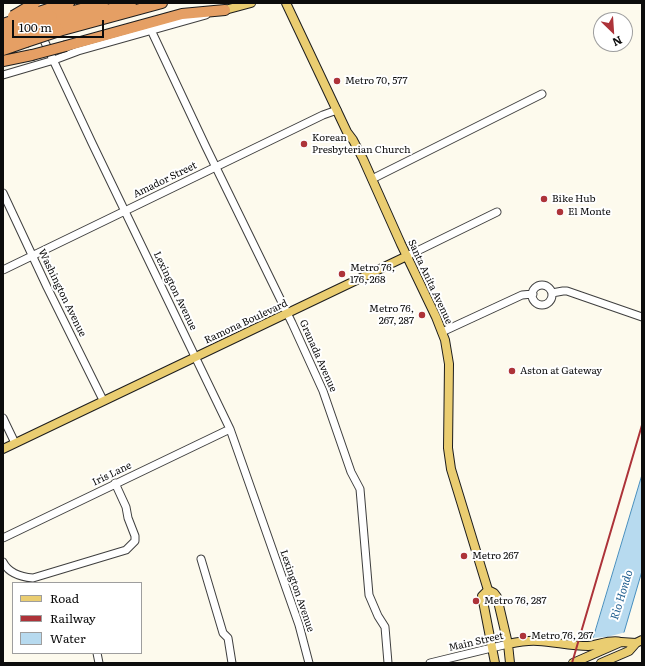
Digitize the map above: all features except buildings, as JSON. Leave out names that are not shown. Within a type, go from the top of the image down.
[{"type":"highway","points":[[3,41],[35,3]]},
{"type":"highway","points":[[54,21],[69,3]]},
{"type":"highway","points":[[54,21],[103,3]]},
{"type":"highway","points":[[16,27],[54,21],[131,3]]},
{"type":"highway","points":[[3,32],[16,27],[162,3]]},
{"type":"highway","points":[[3,61],[32,55],[182,14],[225,10]]},
{"type":"highway","points":[[3,50],[16,27]]},
{"type":"main road","points":[[225,10],[251,3]]},
{"type":"main road","name":"Santa Anita Avenue","points":[[286,3],[347,132],[363,159],[442,332],[449,364],[448,448],[451,469],[488,590],[494,593],[497,597],[508,644],[510,663]]},
{"type":"main road","name":"Ramona Boulevard","points":[[3,449],[407,256]]},
{"type":"main road","name":"Santa Anita Avenue","points":[[488,590],[482,596],[495,663]]},
{"type":"main road","name":"Main Street","points":[[508,644],[523,641],[537,641],[588,646],[615,640],[621,642],[639,641]]},
{"type":"main road","points":[[601,663],[629,651],[639,641]]},
{"type":"main road","points":[[572,663],[621,642]]},
{"type":"street","name":"Lexington Avenue","points":[[27,3],[125,212],[230,429],[299,625],[309,663]]},
{"type":"street","points":[[3,75],[54,60],[78,51],[225,10]]},
{"type":"street","name":"Granada Avenue","points":[[151,30],[323,391],[351,472],[360,489],[369,595],[378,616],[385,627],[388,663]]},
{"type":"street","points":[[372,179],[542,94]]},
{"type":"street","name":"Amador Street","points":[[3,270],[215,167],[337,110]]},
{"type":"street","name":"Washington Avenue","points":[[3,193],[32,256],[104,400]]},
{"type":"street","name":"Ramona Boulevard","points":[[407,256],[497,212]]},
{"type":"street","points":[[543,285],[549,288],[552,293],[550,302],[541,305],[536,302],[532,294],[535,289],[543,285]]},
{"type":"street","points":[[552,293],[568,291],[642,317]]},
{"type":"street","points":[[442,332],[522,295],[532,294]]},
{"type":"street","points":[[3,418],[15,444]]},
{"type":"street","name":"Iris Lane","points":[[3,538],[230,429]]},
{"type":"street","points":[[3,562],[17,575],[33,578],[126,550],[134,541],[135,536],[128,518],[126,507],[115,483]]},
{"type":"street","points":[[200,559],[223,633],[228,638],[232,663]]},
{"type":"street","name":"Main Street","points":[[430,663],[508,644]]},
{"type":"water","name":"Rio Hondo","points":[[642,475],[642,571],[615,663],[586,663]]},
{"type":"pier","points":[[626,632],[617,663],[584,663],[591,638],[607,637]]},
{"type":"railway","points":[[572,663],[642,425]]},
{"type":"place","name":"Metro 70, 577","points":[[337,81]]},
{"type":"place","name":"Korean Presbyterian Church","points":[[304,144]]},
{"type":"place","name":"Bike Hub","points":[[544,199]]},
{"type":"place","name":"El Monte","points":[[560,212]]},
{"type":"place","name":"Metro 76, 176, 268","points":[[342,274]]},
{"type":"place","name":"Metro 76, 267, 287","points":[[422,315]]},
{"type":"place","name":"Aston at Gateway","points":[[512,371]]},
{"type":"place","name":"Metro 267","points":[[464,556]]},
{"type":"place","name":"Metro 76, 287","points":[[476,601]]},
{"type":"place","name":"Metro 76, 267","points":[[523,636]]}]
